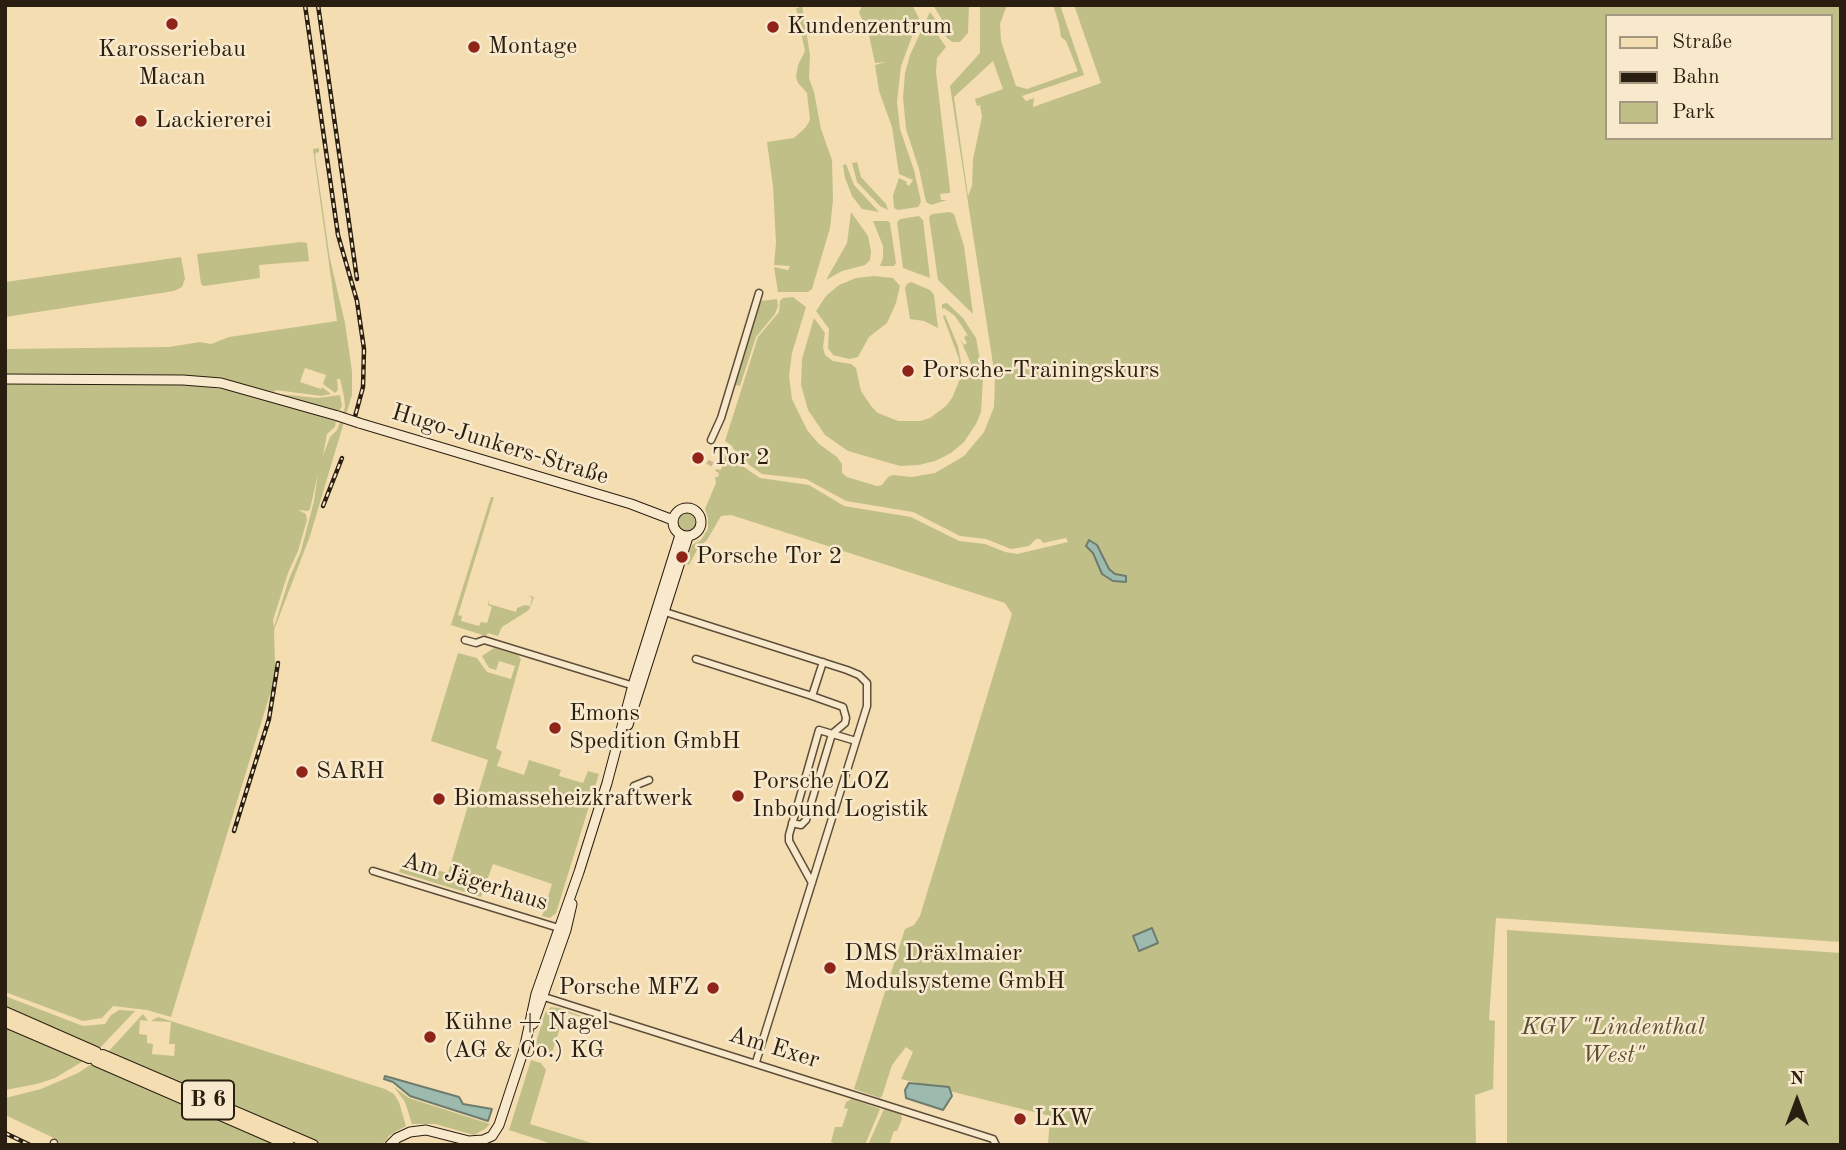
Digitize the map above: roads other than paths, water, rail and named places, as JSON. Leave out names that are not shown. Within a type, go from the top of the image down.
[{"type":"main road","name":"B 6","points":[[5,1012],[289,1145]]},
{"type":"main road","name":"B 6","points":[[5,1022],[96,1056],[313,1145]]},
{"type":"street","points":[[711,440],[721,418],[759,293]]},
{"type":"street","name":"Hugo-Junkers-Straße","points":[[6,379],[183,380],[221,383],[674,516]]},
{"type":"street","points":[[689,508],[700,516],[700,530],[684,536],[674,529],[674,516],[681,509],[689,508]]},
{"type":"street","points":[[390,1145],[410,1132],[426,1130],[476,1141],[492,1136],[499,1125],[684,536]]},
{"type":"street","points":[[661,611],[823,662],[859,675],[867,683],[867,706],[755,1062]]},
{"type":"street","points":[[465,640],[476,643],[484,640],[637,687]]},
{"type":"street","points":[[696,659],[813,695],[839,704],[845,710],[845,723],[832,734],[806,820],[801,825],[792,823]]},
{"type":"street","points":[[813,695],[823,662]]},
{"type":"street","points":[[811,883],[789,841],[819,730],[856,741]]},
{"type":"street","points":[[634,786],[649,780]]},
{"type":"street","name":"Am Jägerhaus","points":[[373,872],[562,929]]},
{"type":"street","name":"Am Exer","points":[[540,995],[993,1139],[996,1145]]},
{"type":"street","points":[[398,1145],[410,1132]]},
{"type":"tunnel","points":[[695,461],[696,456]]},
{"type":"tunnel","points":[[709,465],[711,461]]},
{"type":"railway","points":[[305,5],[338,235],[357,301],[364,349],[363,387],[353,424]]},
{"type":"railway","points":[[318,5],[357,279]]},
{"type":"railway","points":[[323,506],[342,458]]},
{"type":"railway","points":[[234,831],[269,719],[278,663]]},
{"type":"railway","points":[[5,1133],[30,1145]]},
{"type":"place","name":"Karosseriebau Macan","points":[[172,24]]},
{"type":"place","name":"Kundenzentrum","points":[[773,27]]},
{"type":"place","name":"Montage","points":[[474,47]]},
{"type":"place","name":"Lackiererei","points":[[141,121]]},
{"type":"place","name":"Porsche-Trainingskurs","points":[[908,371]]},
{"type":"place","name":"Tor 2","points":[[698,458]]},
{"type":"place","name":"Porsche Tor 2","points":[[682,557]]},
{"type":"place","name":"Emons Spedition GmbH","points":[[555,728]]},
{"type":"place","name":"SARH","points":[[302,772]]},
{"type":"place","name":"Porsche LOZ Inbound Logistik","points":[[738,796]]},
{"type":"place","name":"Biomasseheizkraftwerk","points":[[439,799]]},
{"type":"place","name":"DMS Dräxlmaier Modulsysteme GmbH","points":[[830,968]]},
{"type":"place","name":"Porsche MFZ","points":[[713,988]]},
{"type":"place","name":"Kühne + Nagel (AG & Co.) KG","points":[[430,1037]]},
{"type":"place","name":"LKW","points":[[1020,1119]]},
{"type":"park label","name":"KGV \"Lindenthal West\"","points":[[1613,1042]]}]
